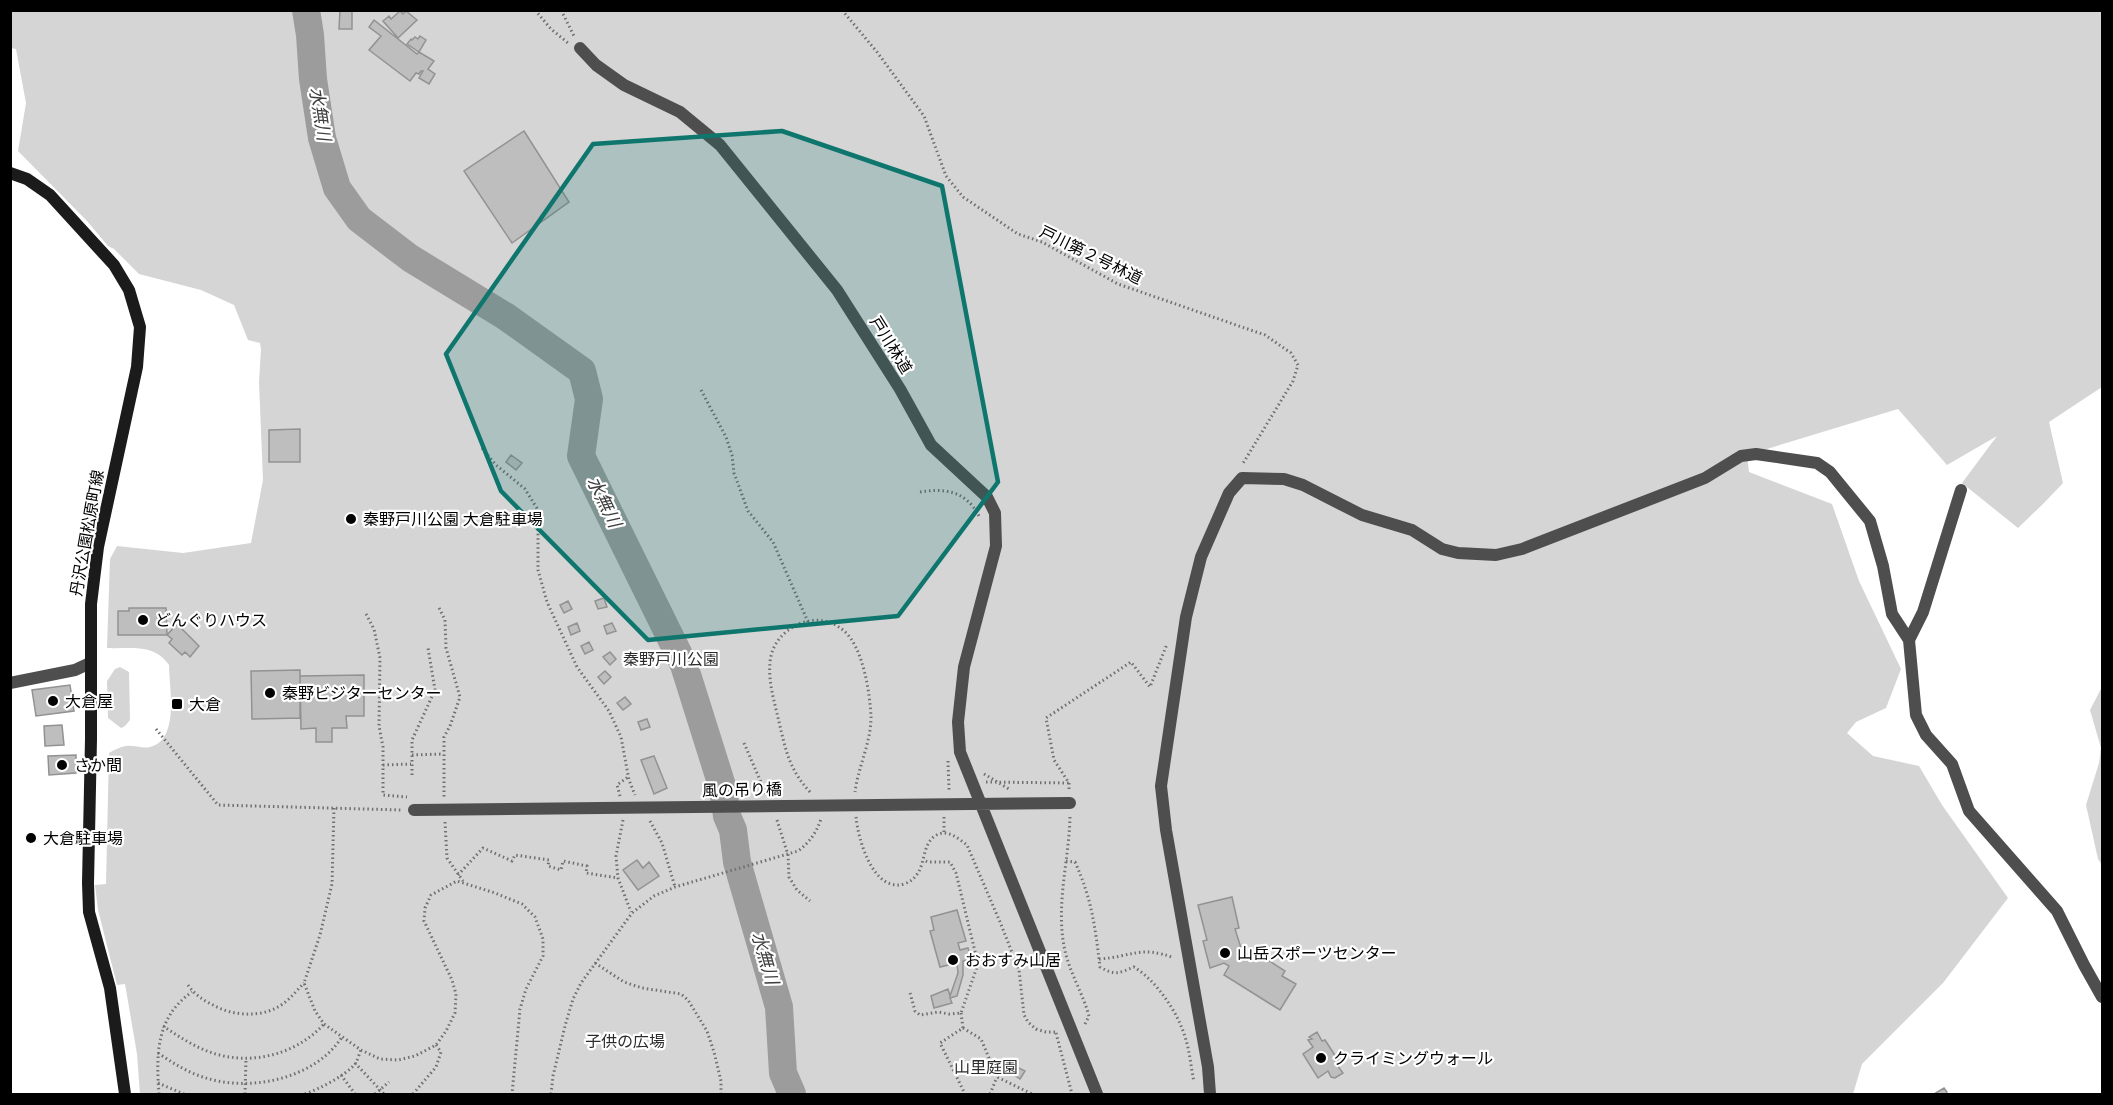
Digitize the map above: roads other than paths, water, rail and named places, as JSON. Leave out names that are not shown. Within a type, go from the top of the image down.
[{"type":"main road","name":"丹沢公園松原町線","points":[[10,173],[27,179],[50,195],[114,265],[129,290],[140,327],[137,367],[98,547],[91,604],[89,912],[110,988],[125,1095]]},
{"type":"street","name":"戸川林道","points":[[582,50],[596,65],[624,85],[680,112],[720,145],[837,290],[900,389],[931,445],[987,497],[995,513],[996,546],[964,667],[958,722],[960,752],[973,779],[1096,1095]]},
{"type":"street","points":[[1210,1095],[1208,1067],[1166,830],[1161,786],[1186,617],[1201,557],[1229,494],[1242,478],[1284,479],[1303,485],[1362,515],[1412,530],[1442,549],[1458,553],[1496,555],[1522,549],[1705,478],[1741,456],[1756,454],[1817,463],[1830,472],[1870,521],[1883,566],[1892,614],[1909,640],[1916,715],[1926,735],[1952,764],[1969,811],[2057,911],[2103,997]]},
{"type":"street","points":[[1909,640],[1923,612],[1961,490]]},
{"type":"street","points":[[10,683],[75,670],[90,663]]},
{"type":"street","name":"風の吊り橋","points":[[410,810],[1064,803]]},
{"type":"waterway","name":"水無川","points":[[306,10],[322,138],[337,188],[359,219],[410,258],[505,316],[582,371],[589,399],[581,456],[684,665],[723,789],[727,816],[733,830],[737,862],[779,1007],[783,1073],[792,1094]]},
{"type":"place","name":"秦野戸川公園 大倉駐車場","points":[[351,519]]},
{"type":"place","name":"どんぐりハウス","points":[[143,620]]},
{"type":"place","name":"秦野ビジターセンター","points":[[270,693]]},
{"type":"place","name":"大倉屋","points":[[53,701]]},
{"type":"place","name":"大倉","points":[[177,704]]},
{"type":"place","name":"さか間","points":[[62,765]]},
{"type":"place","name":"大倉駐車場","points":[[31,838]]},
{"type":"place","name":"山岳スポーツセンター","points":[[1225,953]]},
{"type":"place","name":"おおすみ山居","points":[[953,960]]},
{"type":"place","name":"クライミングウォール","points":[[1321,1058]]},
{"type":"park label","name":"秦野戸川公園","points":[[671,659]]},
{"type":"park label","name":"子供の広場","points":[[625,1041]]},
{"type":"park label","name":"山里庭園","points":[[986,1067]]}]
